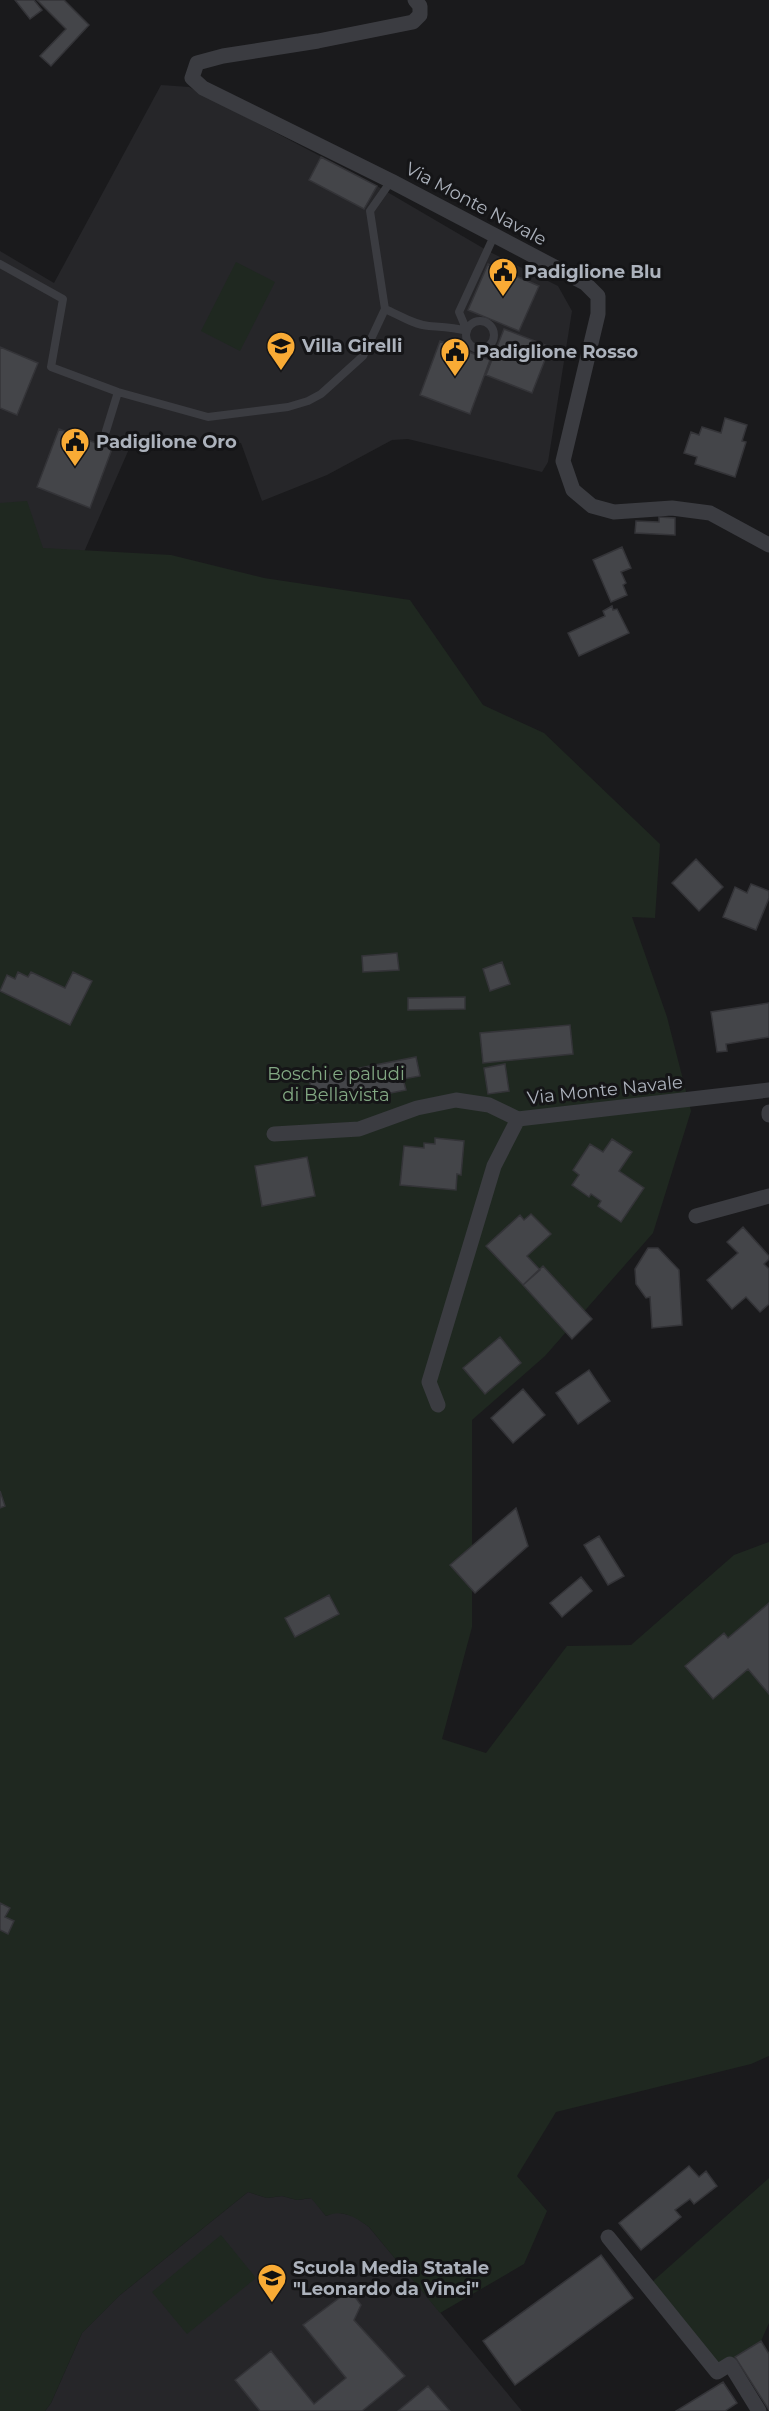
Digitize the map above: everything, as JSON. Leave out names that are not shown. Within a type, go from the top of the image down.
[{"type":"street","name":"Via Monte Navale","points":[[415,0],[420,6],[420,15],[413,22],[206,60],[197,63],[192,78],[203,88],[391,181],[585,283],[598,296],[598,314],[563,461],[573,490],[592,506],[614,512],[672,508],[710,513],[769,545]]},
{"type":"street","name":"Via Monte Navale","points":[[274,1134],[359,1129],[417,1108],[456,1100],[489,1105],[518,1119],[769,1090]]},
{"type":"street","points":[[438,1405],[429,1382],[494,1166],[518,1119]]},
{"type":"street","points":[[696,1216],[769,1196]]},
{"type":"street","points":[[608,2237],[717,2372],[730,2364],[759,2411]]},
{"type":"lane","points":[[0,264],[63,298],[51,367],[118,392],[208,417],[288,407],[308,401],[340,378],[363,356],[385,309],[370,211],[391,181]]},
{"type":"lane","points":[[385,309],[429,326],[447,326],[467,331],[459,312],[494,236]]},
{"type":"lane","points":[[106,431],[118,392]]},
{"type":"shaded area","name":"Villa Girelli","points":[[161,85],[189,87],[377,186],[488,251],[558,286],[572,311],[548,462],[542,472],[408,439],[392,440],[327,475],[262,501],[241,443],[148,439],[136,433],[46,639],[0,614],[0,251],[54,283]]},
{"type":"shaded area","name":"Scuola Media Statale \"Leonardo da Vinci\"","points":[[248,2192],[267,2198],[282,2196],[297,2200],[312,2198],[326,2216],[335,2212],[354,2216],[369,2227],[522,2411],[45,2411],[51,2403],[82,2333],[120,2295]]},
{"type":"green space","points":[[236,262],[275,282],[240,351],[201,331]]},
{"type":"green space","name":"Boschi e paludi di Bellavista","points":[[27,501],[43,548],[171,555],[264,578],[410,600],[483,705],[544,733],[660,844],[655,918],[632,917],[667,1017],[691,1111],[653,1233],[545,1356],[472,1420],[472,1627],[442,1739],[486,1753],[567,1646],[631,1645],[734,1555],[769,1542],[769,2056],[751,2064],[556,2112],[517,2176],[547,2211],[524,2264],[440,2313],[369,2227],[359,2220],[338,2213],[326,2216],[311,2198],[297,2200],[282,2196],[267,2198],[248,2192],[120,2295],[82,2333],[51,2403],[45,2411],[0,2411],[0,503]]},
{"type":"green space","points":[[769,2178],[769,2323],[761,2341],[718,2368],[652,2282]]},
{"type":"green space","points":[[221,2235],[256,2278],[187,2334],[152,2292]]},
{"type":"building","points":[[15,0],[34,0],[42,10],[30,19]]},
{"type":"building","points":[[37,0],[64,0],[89,25],[51,66],[40,56],[66,29]]},
{"type":"building","points":[[321,157],[377,186],[364,209],[309,180]]},
{"type":"building","name":"Padiglione Blu","points":[[488,264],[539,286],[519,331],[468,310]]},
{"type":"building","points":[[504,329],[550,347],[532,393],[486,375]]},
{"type":"building","name":"Padiglione Rosso","points":[[440,341],[490,360],[470,414],[420,395]]},
{"type":"building","points":[[0,347],[38,363],[17,415],[0,408]]},
{"type":"building","points":[[725,418],[747,425],[742,441],[746,442],[735,477],[695,464],[697,457],[684,453],[691,432],[699,435],[702,427],[721,433]]},
{"type":"building","name":"Padiglione Oro","points":[[59,429],[112,449],[90,508],[37,487]]},
{"type":"building","points":[[659,517],[675,518],[675,535],[635,533],[636,521],[659,522]]},
{"type":"building","points":[[622,547],[631,568],[621,572],[626,583],[623,585],[627,595],[611,602],[593,560]]},
{"type":"building","points":[[612,606],[613,610],[617,609],[629,633],[579,656],[568,633],[605,616],[603,611]]},
{"type":"building","points":[[696,859],[723,887],[699,911],[672,883]]},
{"type":"building","points":[[751,884],[769,891],[769,898],[756,930],[723,917],[735,887],[747,893]]},
{"type":"building","points":[[397,953],[399,970],[363,972],[362,956]]},
{"type":"building","points":[[502,962],[510,984],[490,991],[483,969]]},
{"type":"building","points":[[18,972],[28,977],[31,972],[65,988],[73,972],[92,981],[70,1025],[0,991],[7,975],[15,979]]},
{"type":"building","points":[[465,997],[465,1009],[408,1010],[408,998]]},
{"type":"building","points":[[769,1003],[769,1037],[726,1044],[727,1051],[717,1052],[711,1012]]},
{"type":"building","points":[[570,1025],[573,1054],[483,1063],[480,1033]]},
{"type":"building","points":[[416,1057],[420,1076],[403,1079],[406,1090],[370,1097],[370,1092],[314,1103],[309,1078]]},
{"type":"building","points":[[505,1064],[509,1091],[488,1094],[484,1068]]},
{"type":"building","points":[[435,1138],[464,1141],[461,1175],[457,1174],[456,1190],[400,1185],[404,1146],[424,1148],[424,1143],[435,1144]]},
{"type":"building","points":[[612,1139],[632,1152],[619,1171],[644,1188],[621,1222],[598,1206],[601,1201],[591,1194],[589,1197],[572,1185],[579,1175],[573,1170],[590,1144],[603,1152]]},
{"type":"building","points":[[307,1157],[315,1196],[262,1206],[255,1166]]},
{"type":"building","points":[[531,1214],[551,1234],[527,1256],[540,1270],[523,1285],[486,1246],[520,1215],[524,1220]]},
{"type":"building","points":[[743,1227],[769,1256],[764,1264],[769,1269],[769,1304],[760,1312],[746,1297],[732,1309],[707,1280],[738,1253],[727,1242]]},
{"type":"building","points":[[648,1248],[658,1248],[679,1270],[682,1325],[652,1328],[650,1297],[646,1298],[636,1284],[635,1269]]},
{"type":"building","points":[[543,1266],[592,1319],[572,1339],[523,1285]]},
{"type":"building","points":[[500,1337],[521,1363],[485,1394],[463,1368]]},
{"type":"building","points":[[589,1370],[610,1401],[578,1424],[556,1393]]},
{"type":"building","points":[[523,1389],[545,1415],[513,1443],[491,1418]]},
{"type":"building","points":[[0,1491],[5,1506],[0,1508]]},
{"type":"building","points":[[516,1508],[528,1546],[475,1593],[450,1565]]},
{"type":"building","points":[[599,1536],[624,1576],[608,1585],[584,1545]]},
{"type":"building","points":[[581,1577],[592,1591],[562,1617],[550,1603]]},
{"type":"building","points":[[329,1595],[339,1614],[295,1637],[285,1618]]},
{"type":"building","points":[[769,1603],[769,1694],[748,1669],[713,1699],[685,1666],[724,1633],[728,1638]]},
{"type":"building","points":[[0,1903],[10,1908],[5,1917],[14,1921],[8,1934],[0,1930]]},
{"type":"building","points":[[689,2166],[699,2177],[706,2171],[717,2186],[694,2204],[690,2199],[675,2210],[681,2217],[641,2250],[619,2223]]},
{"type":"building","points":[[601,2255],[633,2298],[515,2385],[483,2341]]},
{"type":"building","points":[[350,2290],[361,2305],[354,2320],[405,2376],[362,2411],[260,2411],[235,2380],[271,2351],[314,2404],[346,2378],[303,2325]]},
{"type":"building","points":[[761,2341],[769,2354],[769,2410],[735,2357]]},
{"type":"building","points":[[723,2382],[737,2403],[725,2411],[676,2411]]},
{"type":"building","points":[[428,2386],[450,2411],[398,2411]]},
{"type":"place","name":"Padiglione Blu","points":[[503,298]]},
{"type":"place","name":"Villa Girelli","points":[[281,372]]},
{"type":"place","name":"Padiglione Rosso","points":[[455,378]]},
{"type":"place","name":"Padiglione Oro","points":[[75,468]]},
{"type":"place","name":"Scuola Media Statale \"Leonardo da Vinci\"","points":[[272,2304]]}]
